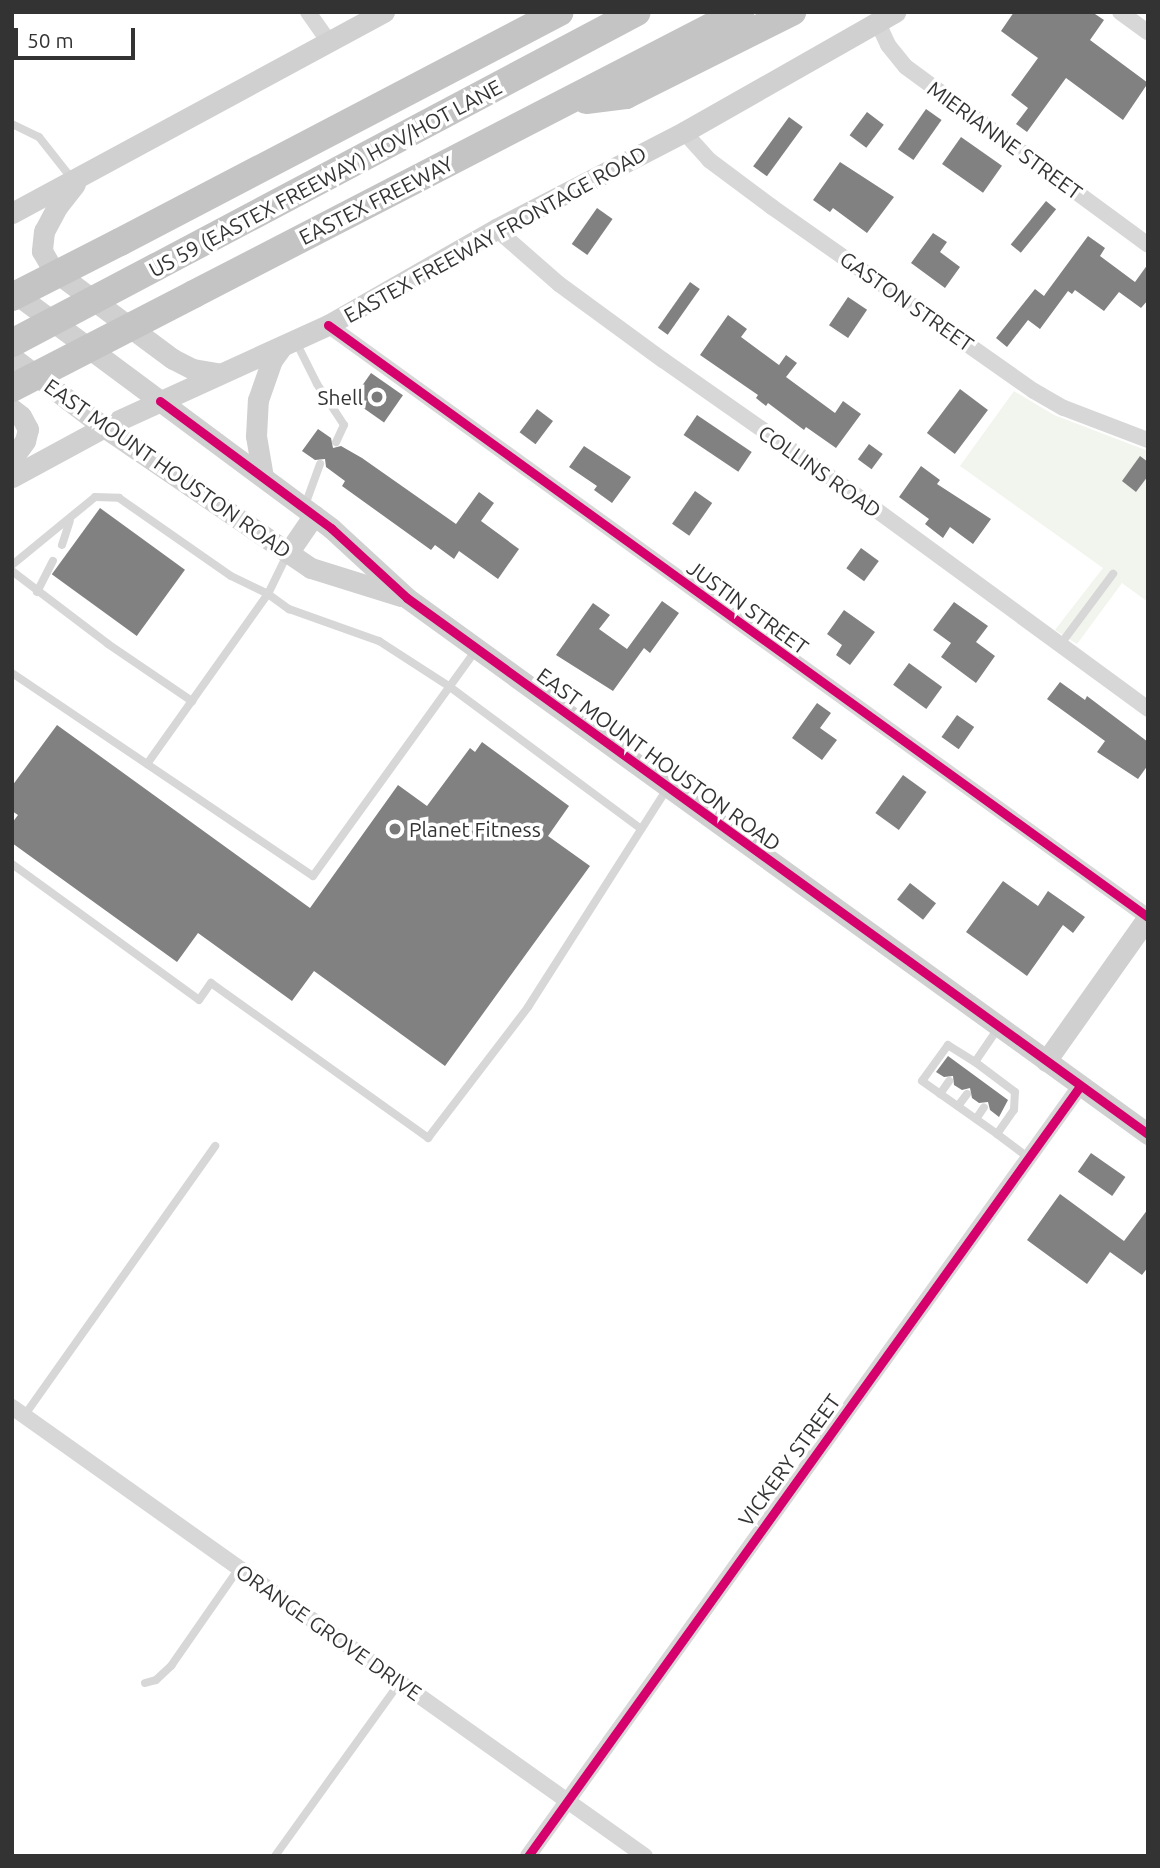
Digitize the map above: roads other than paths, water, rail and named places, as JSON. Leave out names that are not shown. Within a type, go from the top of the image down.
[{"type":"highway","points":[[12,297],[560,12]]},
{"type":"highway","name":"US 59 (EASTEX FREEWAY) HOV/HOT LANE","points":[[12,343],[638,12]]},
{"type":"highway","name":"EASTEX FREEWAY","points":[[12,388],[740,12]]},
{"type":"highway","points":[[566,102],[626,94],[792,12]]},
{"type":"main road","points":[[12,213],[384,12]]},
{"type":"main road","name":"EASTEX FREEWAY FRONTAGE ROAD","points":[[12,477],[104,427],[328,325],[496,229],[684,132],[886,17]]},
{"type":"main road","points":[[78,177],[57,206],[44,231],[42,251],[53,270],[173,359],[193,369],[220,374]]},
{"type":"main road","name":"EAST MOUNT HOUSTON ROAD","points":[[12,291],[309,511],[407,598],[1148,1134]]},
{"type":"main road","points":[[263,477],[256,436],[258,400],[271,360],[289,343]]},
{"type":"main road","name":"EAST MOUNT HOUSTON ROAD","points":[[12,357],[104,427],[311,568],[407,598]]},
{"type":"main road","points":[[12,409],[22,416],[28,429],[25,441],[12,459]]},
{"type":"main road","points":[[288,553],[309,511]]},
{"type":"main road","points":[[1046,1061],[1148,917]]},
{"type":"street","points":[[309,12],[328,41]]},
{"type":"street","points":[[1120,12],[1148,32]]},
{"type":"street","name":"MIERIANNE STREET","points":[[886,17],[888,45],[906,67],[1148,245]]},
{"type":"street","name":"GASTON STREET","points":[[684,132],[709,160],[772,207],[1034,391],[1064,408],[1148,440]]},
{"type":"street","name":"COLLINS ROAD","points":[[496,229],[559,284],[864,501],[1148,709]]},
{"type":"street","name":"JUSTIN STREET","points":[[328,325],[1148,917]]},
{"type":"street","name":"VICKERY STREET","points":[[528,1856],[1080,1086]]},
{"type":"street","name":"ORANGE GROVE DRIVE","points":[[18,1412],[645,1856]]},
{"type":"lane","points":[[12,124],[39,137],[78,177]]},
{"type":"lane","points":[[289,343],[344,425],[336,442]]},
{"type":"lane","points":[[309,511],[320,464]]},
{"type":"lane","points":[[192,701],[37,592],[12,568],[94,497],[119,498],[231,576],[268,594],[289,609],[379,641],[450,687],[641,829]]},
{"type":"lane","points":[[62,545],[71,518]]},
{"type":"lane","points":[[147,764],[268,594],[288,553]]},
{"type":"lane","points":[[37,592],[53,561]]},
{"type":"lane","points":[[1060,646],[1112,574]]},
{"type":"lane","points":[[12,673],[313,876],[477,649]]},
{"type":"lane","points":[[12,863],[199,1000],[211,983],[428,1138],[528,1007],[667,787]]},
{"type":"lane","points":[[975,1062],[999,1027]]},
{"type":"lane","points":[[997,1134],[1014,1110],[1015,1092],[948,1045],[922,1081],[1028,1157]]},
{"type":"lane","points":[[960,1065],[966,1057]]},
{"type":"lane","points":[[978,1078],[984,1069]]},
{"type":"lane","points":[[940,1094],[949,1081]]},
{"type":"lane","points":[[995,1090],[1002,1082]]},
{"type":"lane","points":[[958,1106],[967,1094]]},
{"type":"lane","points":[[976,1119],[984,1107]]},
{"type":"lane","points":[[18,1412],[215,1146]]},
{"type":"lane","points":[[145,1683],[156,1680],[172,1665],[239,1568]]},
{"type":"lane","points":[[275,1856],[400,1682]]},
{"type":"place","name":"Shell","points":[[377,397]]},
{"type":"place","name":"Planet Fitness","points":[[395,829]]}]
